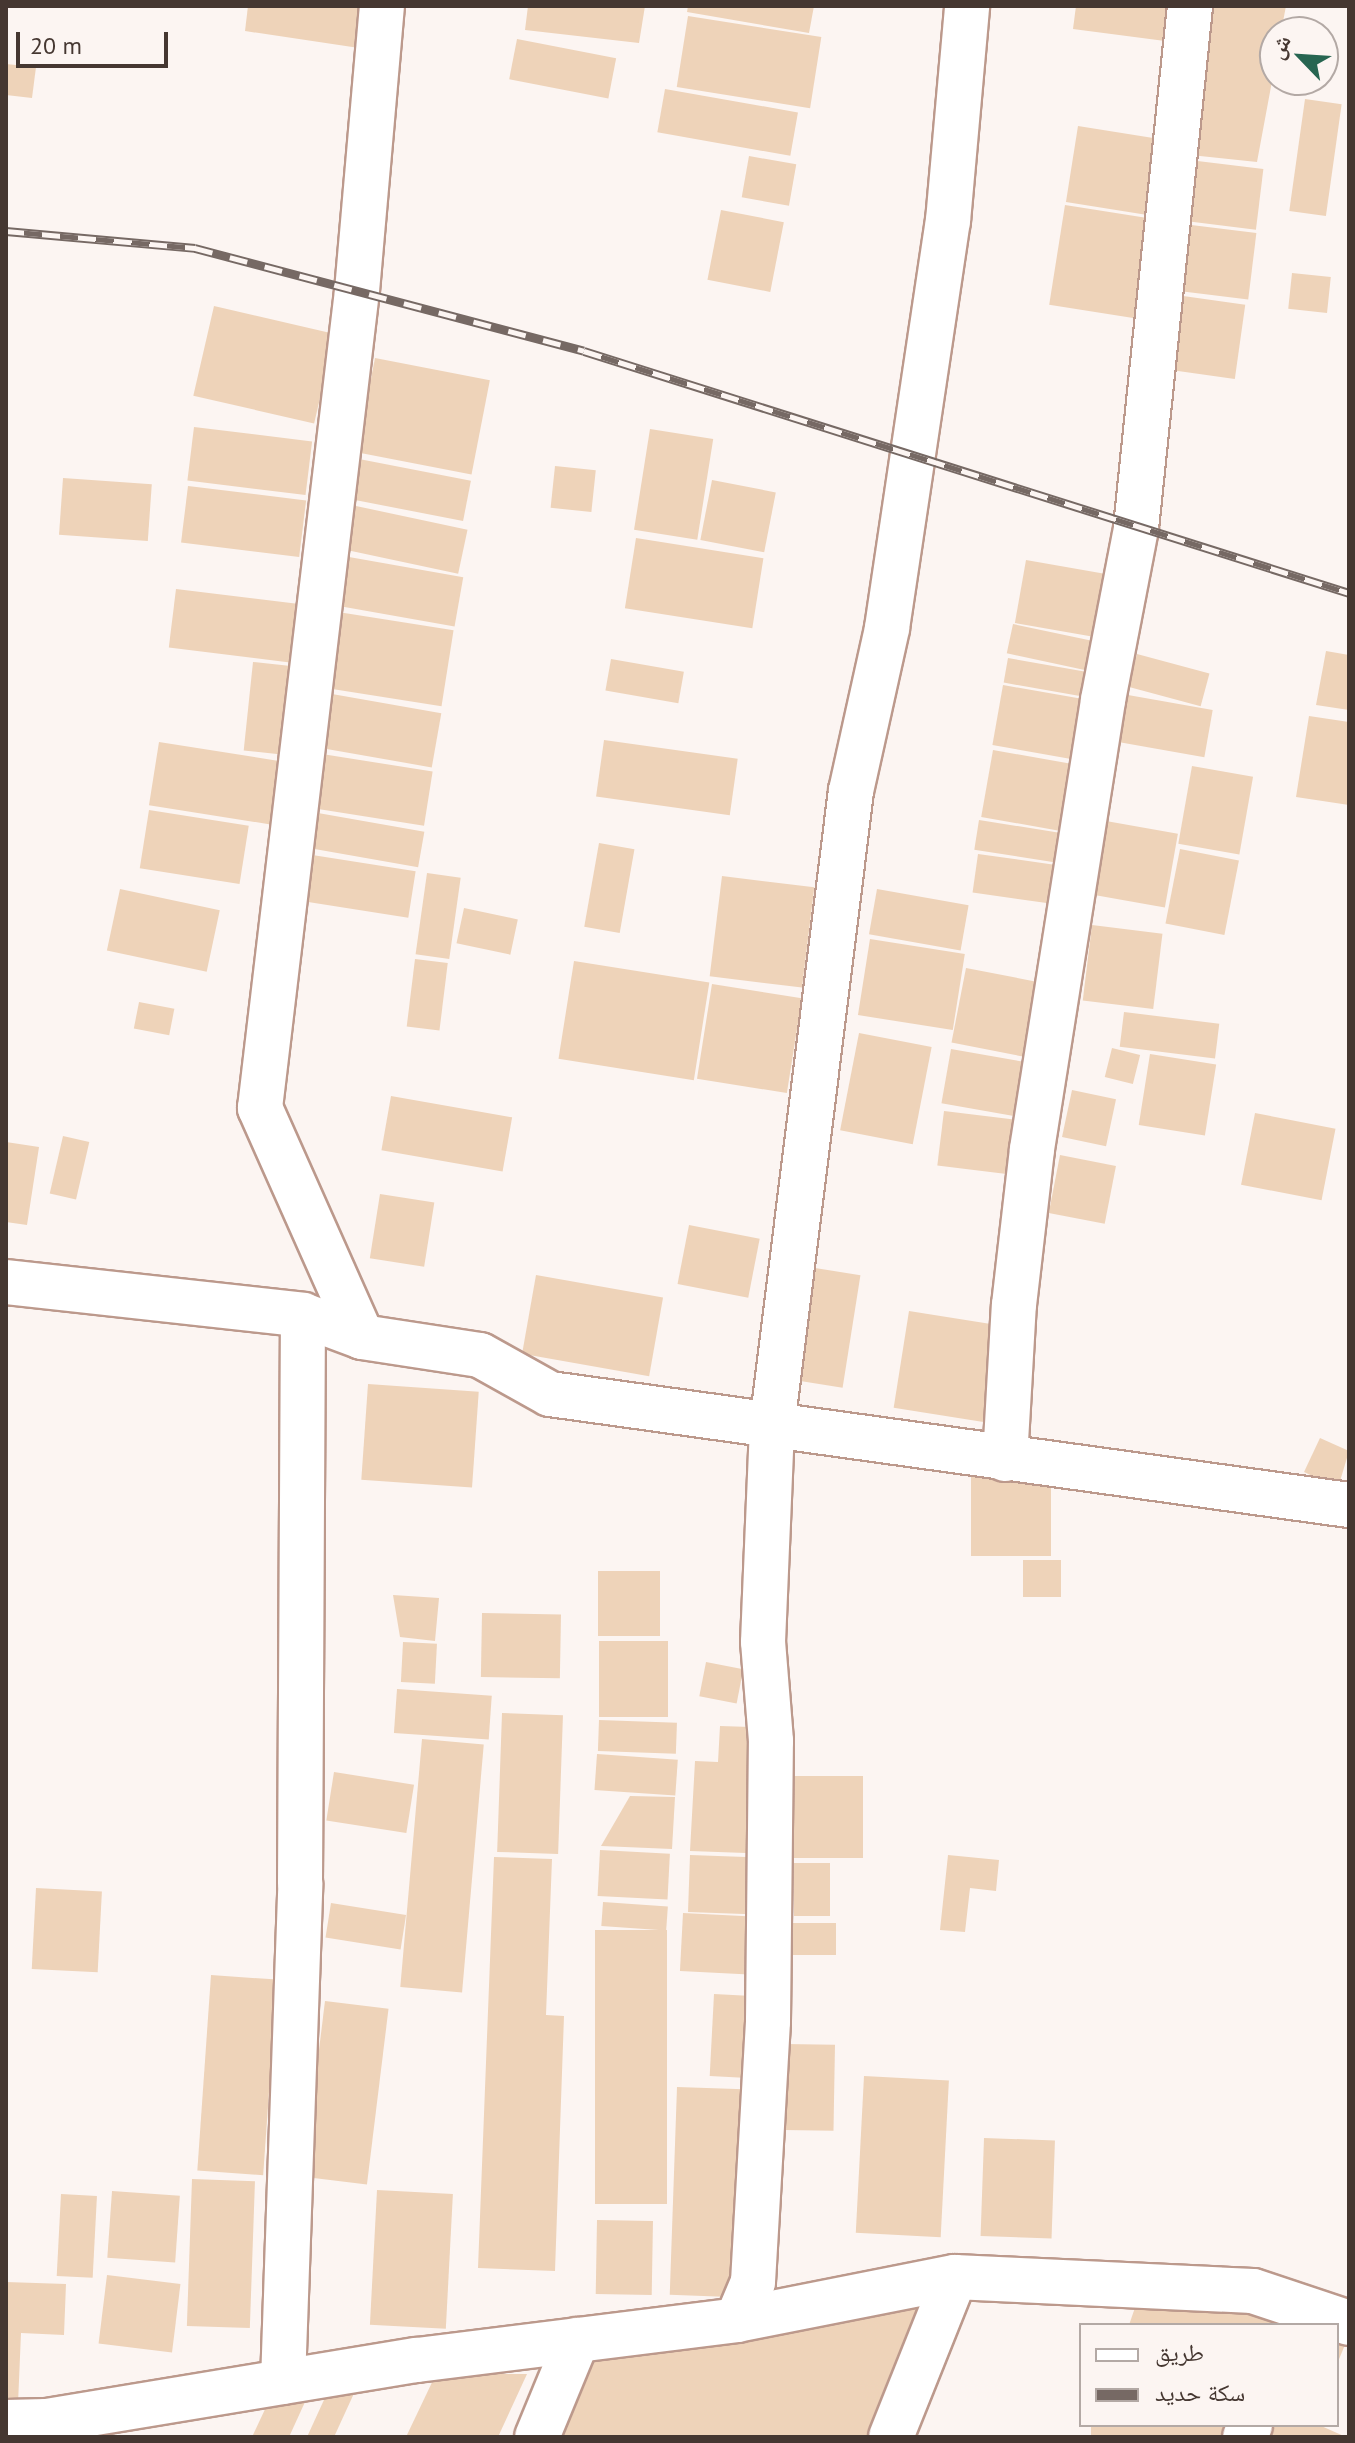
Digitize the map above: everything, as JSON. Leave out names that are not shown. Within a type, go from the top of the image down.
[{"type":"street","points":[[362,1337],[260,1108],[357,291],[382,6]]},
{"type":"street","points":[[737,2320],[753,2282],[768,2021],[771,1741],[763,1642],[772,1426],[851,791],[887,628],[948,221],[967,6]]},
{"type":"street","points":[[1005,1459],[1014,1305],[1032,1149],[1136,528],[1190,6]]},
{"type":"street","points":[[6,1282],[303,1315],[362,1337],[480,1355],[550,1394],[1349,1505]]},
{"type":"street","points":[[283,2382],[300,1883],[303,1315]]},
{"type":"street","points":[[891,2437],[955,2277]]},
{"type":"street","points":[[6,2422],[87,2425],[283,2382],[737,2320],[955,2277],[1253,2291],[1295,2316],[1349,2323]]},
{"type":"street","points":[[537,2437],[577,2340]]},
{"type":"building","points":[[248,6],[365,6],[359,48],[245,31]]},
{"type":"building","points":[[528,6],[645,6],[639,43],[525,30]]},
{"type":"building","points":[[688,6],[814,6],[809,33],[687,12]]},
{"type":"building","points":[[1076,6],[1170,6],[1165,41],[1073,29]]},
{"type":"building","points":[[1204,6],[1286,6],[1284,16],[1259,16],[1259,96],[1269,96],[1257,162],[1181,154]]},
{"type":"building","points":[[688,16],[821,37],[810,108],[677,87]]},
{"type":"building","points":[[517,39],[616,58],[608,99],[509,79]]},
{"type":"building","points":[[6,64],[36,67],[32,98],[6,95]]},
{"type":"building","points":[[665,89],[798,112],[790,156],[657,132]]},
{"type":"building","points":[[1305,99],[1342,104],[1326,216],[1289,211]]},
{"type":"building","points":[[1078,126],[1169,140],[1157,216],[1066,202]]},
{"type":"building","points":[[749,156],[796,164],[789,206],[742,197]]},
{"type":"building","points":[[1181,159],[1263,169],[1256,230],[1174,220]]},
{"type":"building","points":[[1065,205],[1157,220],[1141,319],[1049,305]]},
{"type":"building","points":[[721,210],[784,222],[770,292],[707,280]]},
{"type":"building","points":[[1175,223],[1256,233],[1248,299],[1167,290]]},
{"type":"building","points":[[1292,273],[1331,277],[1327,313],[1288,309]]},
{"type":"building","points":[[1169,294],[1245,305],[1235,379],[1159,368]]},
{"type":"building","points":[[214,306],[335,334],[314,424],[193,396]]},
{"type":"building","points":[[375,358],[490,380],[472,475],[357,452]]},
{"type":"building","points":[[194,427],[312,442],[306,495],[187,481]]},
{"type":"building","points":[[650,429],[713,439],[697,540],[634,530]]},
{"type":"building","points":[[359,459],[471,481],[463,521],[351,499]]},
{"type":"building","points":[[555,466],[596,470],[591,512],[551,508]]},
{"type":"building","points":[[63,478],[152,484],[148,541],[59,535]]},
{"type":"building","points":[[712,480],[776,492],[764,552],[700,540]]},
{"type":"building","points":[[188,486],[306,501],[299,557],[181,543]]},
{"type":"building","points":[[356,506],[468,530],[458,574],[347,550]]},
{"type":"building","points":[[636,538],[763,558],[752,628],[625,608]]},
{"type":"building","points":[[349,557],[463,577],[455,626],[340,606]]},
{"type":"building","points":[[1026,560],[1109,575],[1098,638],[1015,623]]},
{"type":"building","points":[[176,589],[297,604],[290,662],[169,648]]},
{"type":"building","points":[[338,612],[454,630],[442,706],[326,688]]},
{"type":"building","points":[[1013,624],[1099,642],[1093,672],[1007,653]]},
{"type":"building","points":[[1326,651],[1349,655],[1349,710],[1316,705]]},
{"type":"building","points":[[1137,654],[1209,673],[1201,706],[1128,687]]},
{"type":"building","points":[[1008,658],[1096,673],[1091,698],[1004,683]]},
{"type":"building","points":[[611,659],[684,672],[678,703],[605,691]]},
{"type":"building","points":[[253,662],[291,666],[281,754],[244,751]]},
{"type":"building","points":[[1003,685],[1089,700],[1078,760],[992,745]]},
{"type":"building","points":[[332,694],[441,713],[432,767],[322,748]]},
{"type":"building","points":[[1128,695],[1213,710],[1204,757],[1120,742]]},
{"type":"building","points":[[1309,716],[1349,722],[1349,805],[1296,797]]},
{"type":"building","points":[[604,740],[738,759],[730,815],[596,796]]},
{"type":"building","points":[[159,742],[280,761],[270,824],[149,805]]},
{"type":"building","points":[[993,750],[1081,765],[1069,832],[981,817]]},
{"type":"building","points":[[322,754],[433,772],[424,826],[313,808]]},
{"type":"building","points":[[1192,766],[1253,777],[1239,855],[1178,844]]},
{"type":"building","points":[[149,810],[249,826],[240,884],[140,868]]},
{"type":"building","points":[[318,813],[424,832],[418,867],[312,848]]},
{"type":"building","points":[[979,820],[1075,835],[1070,865],[974,850]]},
{"type":"building","points":[[1106,821],[1178,834],[1165,908],[1093,895]]},
{"type":"building","points":[[599,843],[634,849],[620,933],[584,927]]},
{"type":"building","points":[[1180,849],[1239,860],[1224,935],[1165,924]]},
{"type":"building","points":[[306,854],[416,871],[408,918],[299,900]]},
{"type":"building","points":[[978,854],[1068,867],[1063,905],[973,893]]},
{"type":"building","points":[[427,873],[461,878],[449,959],[416,954]]},
{"type":"building","points":[[722,876],[814,887],[802,988],[710,976]]},
{"type":"building","points":[[120,889],[220,910],[207,972],[107,951]]},
{"type":"building","points":[[877,889],[969,905],[961,950],[869,934]]},
{"type":"building","points":[[464,908],[518,919],[510,955],[457,943]]},
{"type":"building","points":[[1092,925],[1162,934],[1153,1009],[1083,1000]]},
{"type":"building","points":[[870,939],[965,954],[953,1030],[858,1015]]},
{"type":"building","points":[[415,959],[448,963],[439,1031],[407,1026]]},
{"type":"building","points":[[574,961],[709,982],[694,1080],[559,1059]]},
{"type":"building","points":[[966,968],[1050,984],[1036,1059],[951,1043]]},
{"type":"building","points":[[712,984],[802,998],[787,1093],[697,1079]]},
{"type":"building","points":[[139,1002],[174,1009],[169,1035],[134,1029]]},
{"type":"building","points":[[1124,1012],[1219,1024],[1215,1058],[1120,1047]]},
{"type":"building","points":[[859,1033],[932,1047],[913,1144],[840,1130]]},
{"type":"building","points":[[1112,1048],[1140,1055],[1133,1084],[1105,1077]]},
{"type":"building","points":[[951,1049],[1037,1064],[1027,1118],[941,1103]]},
{"type":"building","points":[[1150,1054],[1216,1064],[1205,1136],[1139,1125]]},
{"type":"building","points":[[1072,1090],[1116,1099],[1106,1146],[1062,1137]]},
{"type":"building","points":[[391,1096],[512,1117],[503,1172],[381,1150]]},
{"type":"building","points":[[944,1111],[1023,1121],[1017,1175],[937,1166]]},
{"type":"building","points":[[1255,1113],[1335,1129],[1322,1200],[1241,1185]]},
{"type":"building","points":[[63,1136],[89,1142],[76,1200],[50,1193]]},
{"type":"building","points":[[6,1142],[39,1147],[27,1225],[6,1222]]},
{"type":"building","points":[[1060,1155],[1116,1166],[1105,1224],[1049,1213]]},
{"type":"building","points":[[380,1194],[434,1203],[424,1267],[370,1258]]},
{"type":"building","points":[[689,1225],[760,1239],[748,1298],[678,1284]]},
{"type":"building","points":[[815,1268],[860,1275],[843,1388],[797,1381]]},
{"type":"building","points":[[536,1275],[663,1297],[649,1376],[522,1354]]},
{"type":"building","points":[[909,1311],[1002,1326],[987,1422],[894,1408]]},
{"type":"building","points":[[368,1384],[479,1392],[472,1488],[361,1480]]},
{"type":"building","points":[[1320,1438],[1349,1451],[1338,1488],[1304,1472]]},
{"type":"building","points":[[971,1469],[1051,1469],[1051,1556],[971,1556]]},
{"type":"building","points":[[1023,1560],[1061,1560],[1061,1597],[1023,1597]]},
{"type":"building","points":[[598,1571],[660,1571],[660,1636],[598,1636]]},
{"type":"building","points":[[393,1595],[439,1598],[435,1641],[400,1637]]},
{"type":"building","points":[[482,1613],[561,1614],[560,1678],[481,1677]]},
{"type":"building","points":[[599,1641],[668,1641],[668,1717],[599,1717]]},
{"type":"building","points":[[403,1642],[437,1644],[435,1684],[401,1682]]},
{"type":"building","points":[[706,1662],[743,1669],[737,1704],[699,1696]]},
{"type":"building","points":[[397,1689],[492,1696],[489,1740],[394,1733]]},
{"type":"building","points":[[502,1713],[563,1715],[558,1854],[497,1852]]},
{"type":"building","points":[[599,1720],[677,1723],[676,1754],[598,1751]]},
{"type":"building","points":[[720,1726],[751,1727],[746,1853],[690,1851],[695,1761],[718,1762]]},
{"type":"building","points":[[422,1739],[484,1744],[462,1992],[400,1987]]},
{"type":"building","points":[[597,1754],[678,1760],[675,1796],[594,1790]]},
{"type":"building","points":[[334,1772],[414,1785],[406,1833],[326,1820]]},
{"type":"building","points":[[787,1776],[863,1776],[863,1858],[787,1858]]},
{"type":"building","points":[[630,1796],[675,1797],[672,1849],[601,1846]]},
{"type":"building","points":[[600,1850],[670,1854],[667,1900],[598,1896]]},
{"type":"building","points":[[690,1855],[760,1857],[758,1914],[688,1912]]},
{"type":"building","points":[[948,1855],[999,1860],[996,1891],[970,1888],[965,1932],[940,1930]]},
{"type":"building","points":[[494,1857],[552,1859],[546,2015],[564,2016],[555,2271],[478,2268]]},
{"type":"building","points":[[794,1863],[830,1863],[830,1916],[794,1916]]},
{"type":"building","points":[[36,1888],[102,1891],[98,1972],[32,1969]]},
{"type":"building","points":[[603,1902],[668,1907],[666,1930],[601,1926]]},
{"type":"building","points":[[331,1903],[406,1915],[401,1949],[326,1938]]},
{"type":"building","points":[[683,1913],[757,1917],[754,1975],[680,1971]]},
{"type":"building","points":[[790,1923],[836,1923],[836,1955],[790,1955]]},
{"type":"building","points":[[595,1930],[667,1930],[667,2204],[595,2204]]},
{"type":"building","points":[[211,1975],[277,1980],[263,2175],[197,2171]]},
{"type":"building","points":[[714,1994],[752,1996],[748,2078],[710,2076]]},
{"type":"building","points":[[325,2001],[389,2009],[367,2184],[303,2177]]},
{"type":"building","points":[[785,2044],[835,2045],[833,2131],[783,2130]]},
{"type":"building","points":[[864,2076],[949,2080],[941,2237],[856,2233]]},
{"type":"building","points":[[677,2087],[751,2090],[744,2297],[670,2295]]},
{"type":"building","points":[[984,2138],[1055,2140],[1052,2238],[981,2236]]},
{"type":"building","points":[[192,2179],[255,2181],[250,2328],[187,2326]]},
{"type":"building","points":[[377,2190],[453,2194],[446,2329],[370,2325]]},
{"type":"building","points":[[112,2191],[180,2196],[175,2263],[107,2258]]},
{"type":"building","points":[[61,2194],[97,2196],[93,2278],[57,2276]]},
{"type":"building","points":[[597,2220],[653,2221],[652,2295],[596,2294]]},
{"type":"building","points":[[107,2275],[180,2284],[172,2353],[99,2343]]},
{"type":"building","points":[[6,2282],[66,2284],[64,2335],[21,2333],[18,2404],[6,2403]]},
{"type":"building","points":[[936,2294],[878,2437],[552,2437],[585,2353]]},
{"type":"building","points":[[1138,2299],[1276,2313],[1273,2323],[1130,2323]]},
{"type":"building","points":[[1339,2337],[1347,2340],[1339,2359]]},
{"type":"building","points":[[436,2374],[527,2374],[498,2437],[406,2437]]},
{"type":"building","points":[[334,2378],[356,2389],[334,2437],[307,2437]]},
{"type":"building","points":[[275,2388],[305,2402],[289,2437],[252,2437]]},
{"type":"building","points":[[1091,2427],[1232,2427],[1232,2437],[1091,2437]]},
{"type":"building","points":[[1261,2427],[1324,2427],[1346,2437],[1256,2437]]},
{"type":"railway","points":[[6,231],[195,248],[584,351],[1349,593]]}]
